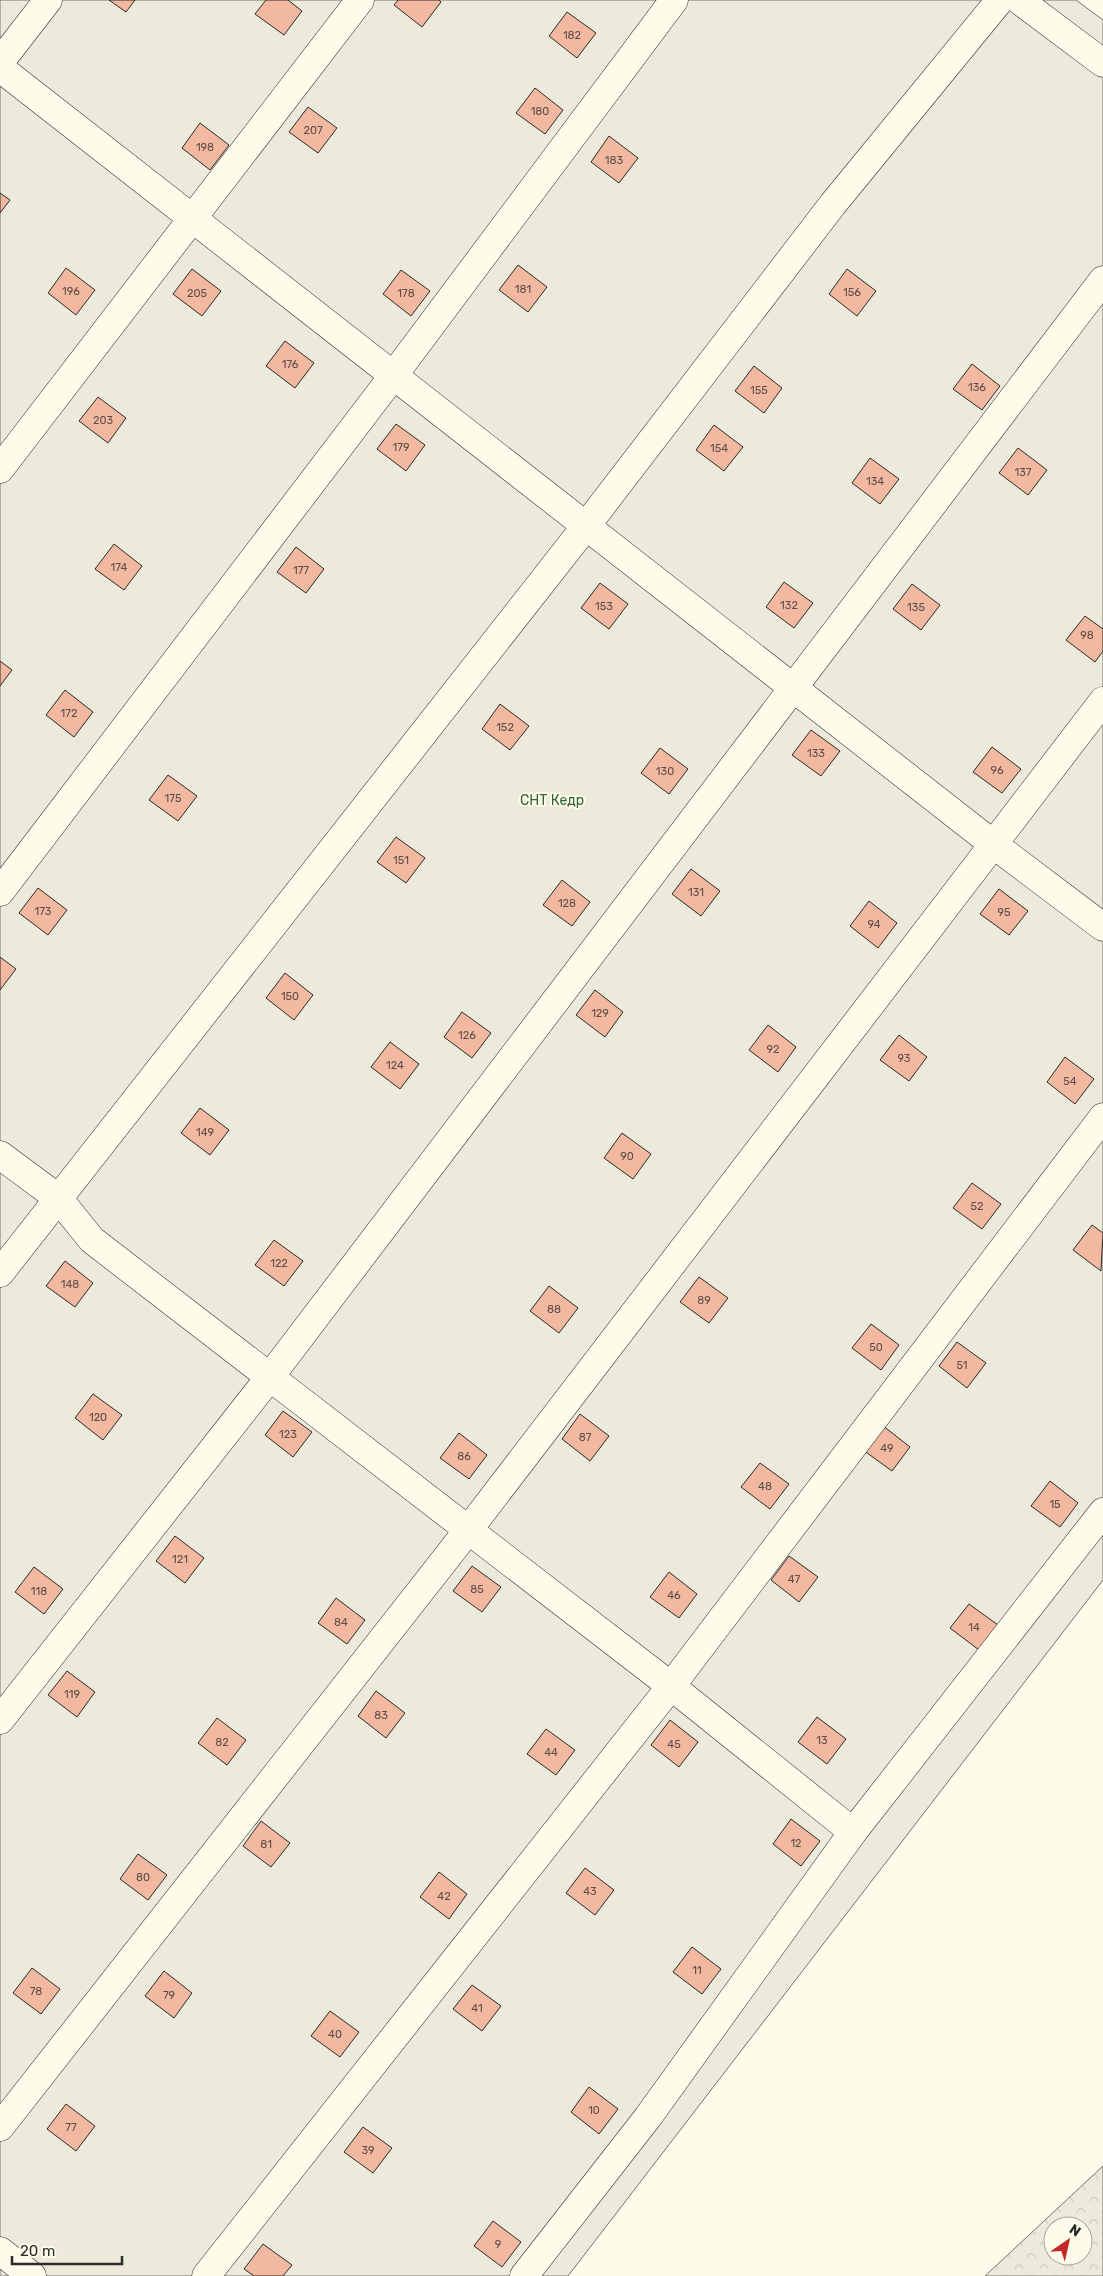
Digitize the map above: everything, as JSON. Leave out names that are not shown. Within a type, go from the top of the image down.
[{"type":"street","points":[[0,62],[48,0]]},
{"type":"street","points":[[0,469],[190,219],[360,0]]},
{"type":"street","points":[[0,892],[393,376],[674,0]]},
{"type":"street","points":[[0,1273],[586,526],[832,204],[1000,0]]},
{"type":"street","points":[[1019,0],[1103,63]]},
{"type":"street","points":[[0,68],[190,219],[993,844],[1103,927]]},
{"type":"street","points":[[0,1720],[269,1378],[1103,280]]},
{"type":"street","points":[[0,2126],[469,1529],[1103,701]]},
{"type":"street","points":[[206,2276],[671,1686],[1103,1117]]},
{"type":"street","points":[[0,1155],[58,1198],[92,1240],[671,1686],[852,1832]]},
{"type":"street","points":[[524,2276],[648,2117],[852,1832],[1103,1512]]},
{"type":"street","points":[[0,2251],[32,2276]]},
{"type":"green space","name":"СНТ Кедр","points":[[0,0],[1076,0],[1103,20],[1103,1580],[568,2276],[0,2276]]},
{"type":"green space","points":[[1103,2166],[1103,2276],[985,2276],[1043,2222],[1043,2266],[1093,2266],[1093,2216],[1049,2216]]},
{"type":"building","points":[[109,0],[135,0],[126,12]]},
{"type":"building","points":[[266,0],[288,0],[302,11],[284,35],[255,14]]},
{"type":"building","points":[[398,0],[439,0],[441,2],[422,27],[394,5]]},
{"type":"building","points":[[567,12],[596,33],[577,58],[549,36]]},
{"type":"building","points":[[535,88],[563,110],[545,134],[516,113]]},
{"type":"building","points":[[308,107],[337,128],[318,153],[289,132]]},
{"type":"building","points":[[200,123],[229,145],[210,170],[182,148]]},
{"type":"building","points":[[609,136],[638,158],[619,183],[591,162]]},
{"type":"building","points":[[0,193],[10,200],[0,213]]},
{"type":"building","points":[[518,265],[547,287],[528,312],[499,290]]},
{"type":"building","points":[[66,268],[95,290],[76,315],[48,293]]},
{"type":"building","points":[[192,269],[221,291],[202,316],[173,294]]},
{"type":"building","points":[[847,269],[876,291],[857,316],[829,294]]},
{"type":"building","points":[[401,270],[430,291],[411,316],[383,294]]},
{"type":"building","points":[[285,341],[314,363],[295,388],[266,366]]},
{"type":"building","points":[[972,364],[1000,386],[982,410],[953,389]]},
{"type":"building","points":[[754,366],[782,388],[764,413],[735,391]]},
{"type":"building","points":[[98,397],[126,418],[108,443],[79,421]]},
{"type":"building","points":[[396,424],[425,445],[406,471],[377,449]]},
{"type":"building","points":[[714,425],[743,447],[724,471],[696,450]]},
{"type":"building","points":[[1018,448],[1047,470],[1028,495],[999,473]]},
{"type":"building","points":[[870,458],[899,479],[880,504],[852,483]]},
{"type":"building","points":[[114,544],[142,566],[124,590],[95,569]]},
{"type":"building","points":[[296,547],[324,569],[306,593],[277,572]]},
{"type":"building","points":[[784,582],[813,603],[794,628],[766,607]]},
{"type":"building","points":[[600,583],[628,604],[609,629],[581,608]]},
{"type":"building","points":[[912,584],[940,605],[921,630],[893,609]]},
{"type":"building","points":[[1085,616],[1103,629],[1103,651],[1095,662],[1066,640]]},
{"type":"building","points":[[0,661],[12,670],[0,686]]},
{"type":"building","points":[[65,690],[93,712],[74,737],[46,715]]},
{"type":"building","points":[[500,704],[529,726],[510,750],[482,729]]},
{"type":"building","points":[[811,730],[840,751],[821,776],[792,755]]},
{"type":"building","points":[[992,747],[1021,769],[1002,793],[973,772]]},
{"type":"building","points":[[660,748],[688,769],[669,794],[641,773]]},
{"type":"building","points":[[168,775],[197,796],[178,821],[149,800]]},
{"type":"building","points":[[396,837],[425,858],[406,883],[377,862]]},
{"type":"building","points":[[691,869],[720,891],[701,916],[672,894]]},
{"type":"building","points":[[562,880],[590,902],[572,926],[543,905]]},
{"type":"building","points":[[38,888],[67,910],[48,935],[19,913]]},
{"type":"building","points":[[999,889],[1028,911],[1009,935],[980,914]]},
{"type":"building","points":[[869,901],[897,923],[878,948],[850,926]]},
{"type":"building","points":[[0,957],[16,969],[0,990]]},
{"type":"building","points":[[285,973],[313,995],[294,1020],[266,998]]},
{"type":"building","points":[[595,990],[623,1012],[605,1037],[576,1015]]},
{"type":"building","points":[[462,1012],[491,1033],[472,1058],[444,1037]]},
{"type":"building","points":[[768,1025],[796,1047],[778,1072],[749,1050]]},
{"type":"building","points":[[899,1035],[927,1057],[909,1081],[880,1060]]},
{"type":"building","points":[[390,1042],[419,1064],[400,1089],[371,1067]]},
{"type":"building","points":[[1065,1057],[1094,1079],[1075,1104],[1047,1082]]},
{"type":"building","points":[[200,1108],[229,1130],[210,1155],[181,1133]]},
{"type":"building","points":[[622,1133],[651,1154],[633,1179],[604,1158]]},
{"type":"building","points":[[972,1183],[1001,1204],[982,1229],[953,1208]]},
{"type":"building","points":[[1092,1225],[1103,1233],[1101,1271],[1073,1250]]},
{"type":"building","points":[[274,1240],[303,1261],[284,1286],[255,1265]]},
{"type":"building","points":[[65,1261],[93,1283],[75,1307],[46,1286]]},
{"type":"building","points":[[699,1277],[728,1298],[709,1323],[680,1302]]},
{"type":"building","points":[[549,1286],[578,1308],[559,1333],[530,1311]]},
{"type":"building","points":[[871,1324],[899,1345],[881,1370],[852,1348]]},
{"type":"building","points":[[957,1342],[986,1363],[967,1388],[939,1366]]},
{"type":"building","points":[[93,1394],[122,1415],[103,1440],[75,1418]]},
{"type":"building","points":[[283,1411],[312,1432],[293,1457],[265,1435]]},
{"type":"building","points":[[580,1414],[609,1436],[590,1461],[562,1439]]},
{"type":"building","points":[[882,1425],[910,1447],[892,1471],[863,1450]]},
{"type":"building","points":[[459,1433],[487,1455],[469,1479],[440,1458]]},
{"type":"building","points":[[760,1463],[789,1484],[770,1509],[741,1487]]},
{"type":"building","points":[[1050,1481],[1078,1503],[1060,1527],[1031,1506]]},
{"type":"building","points":[[175,1536],[204,1558],[185,1583],[156,1561]]},
{"type":"building","points":[[789,1556],[818,1577],[799,1602],[771,1580]]},
{"type":"building","points":[[472,1566],[501,1587],[482,1612],[453,1591]]},
{"type":"building","points":[[34,1567],[63,1589],[44,1614],[15,1592]]},
{"type":"building","points":[[669,1572],[697,1594],[679,1618],[650,1597]]},
{"type":"building","points":[[336,1598],[365,1620],[347,1644],[318,1623]]},
{"type":"building","points":[[969,1604],[998,1625],[979,1650],[950,1628]]},
{"type":"building","points":[[67,1671],[95,1692],[77,1717],[48,1695]]},
{"type":"building","points":[[376,1691],[405,1713],[386,1738],[358,1716]]},
{"type":"building","points":[[817,1717],[846,1739],[827,1764],[798,1742]]},
{"type":"building","points":[[217,1718],[246,1740],[227,1765],[198,1743]]},
{"type":"building","points":[[670,1720],[698,1742],[679,1767],[651,1745]]},
{"type":"building","points":[[546,1729],[575,1750],[556,1775],[527,1754]]},
{"type":"building","points":[[791,1819],[820,1841],[801,1866],[773,1844]]},
{"type":"building","points":[[261,1821],[290,1843],[271,1867],[243,1846]]},
{"type":"building","points":[[138,1854],[167,1875],[148,1900],[120,1879]]},
{"type":"building","points":[[585,1868],[614,1890],[595,1915],[566,1893]]},
{"type":"building","points":[[439,1872],[467,1894],[449,1919],[420,1897]]},
{"type":"building","points":[[692,1947],[721,1969],[702,1994],[673,1972]]},
{"type":"building","points":[[32,1968],[60,1989],[41,2014],[13,1993]]},
{"type":"building","points":[[164,1971],[192,1993],[174,2018],[145,1996]]},
{"type":"building","points":[[472,1985],[501,2006],[482,2031],[453,2009]]},
{"type":"building","points":[[330,2011],[359,2032],[340,2057],[311,2036]]},
{"type":"building","points":[[589,2087],[618,2109],[599,2134],[571,2112]]},
{"type":"building","points":[[66,2104],[95,2126],[76,2151],[47,2129]]},
{"type":"building","points":[[363,2127],[392,2148],[373,2173],[344,2152]]},
{"type":"building","points":[[493,2221],[521,2242],[502,2267],[474,2246]]},
{"type":"building","points":[[263,2244],[292,2265],[283,2276],[254,2276],[244,2269]]}]
